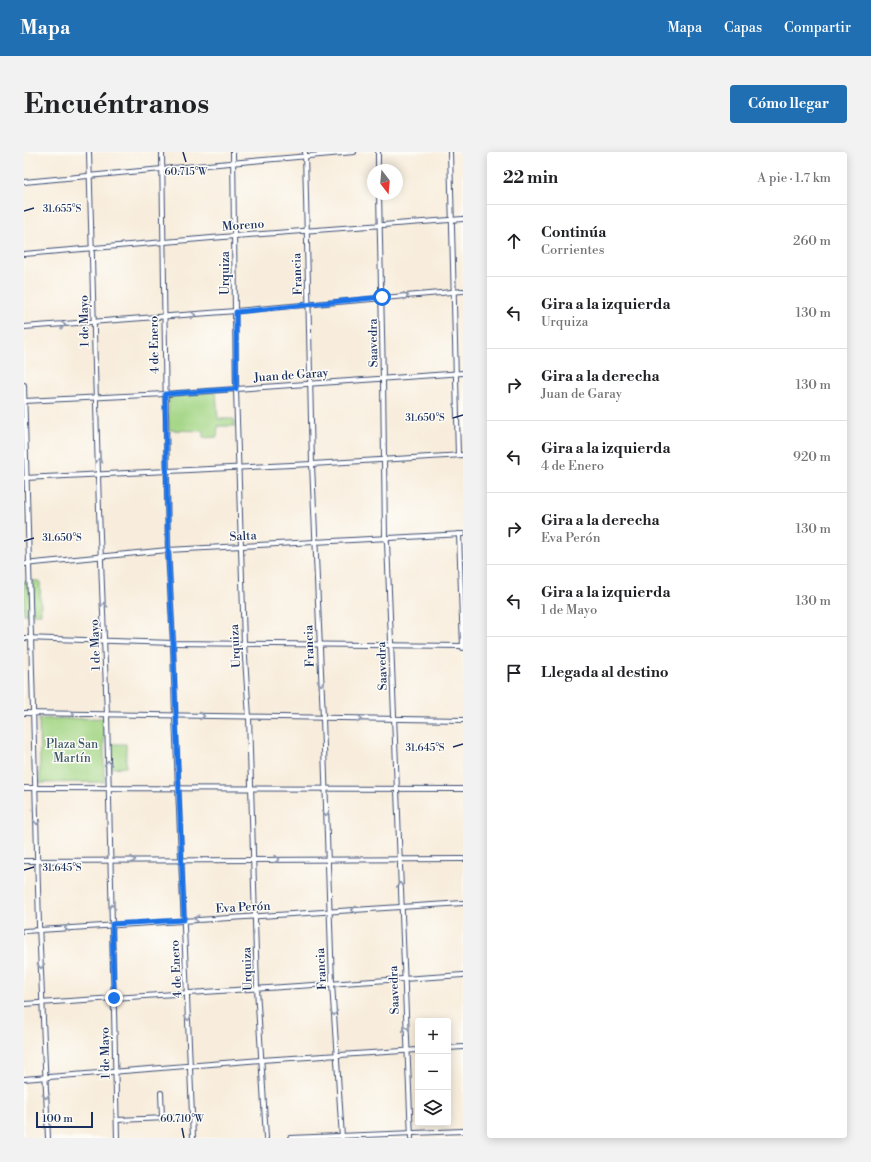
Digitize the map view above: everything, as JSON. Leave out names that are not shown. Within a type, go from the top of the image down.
[{"type":"street","name":"1 de Mayo","points":[[89,152],[99,510],[105,641],[117,1138]]},
{"type":"street","name":"4 de Enero","points":[[162,152],[162,242],[168,550],[188,992],[193,1138]]},
{"type":"street","name":"Urquiza","points":[[233,152],[236,389],[240,467],[244,643],[249,717],[255,916],[266,1138]]},
{"type":"street","points":[[24,182],[233,163],[305,154],[354,152]]},
{"type":"street","points":[[378,152],[378,164]]},
{"type":"street","points":[[25,478],[461,455],[455,373],[450,152]]},
{"type":"street","name":"Francia","points":[[305,154],[312,464],[323,718],[332,983],[342,1137]]},
{"type":"street","name":"Saavedra","points":[[379,200],[385,537],[387,542],[392,645],[406,1051],[411,1138]]},
{"type":"street","name":"Moreno","points":[[24,254],[463,219]]},
{"type":"street","points":[[24,327],[236,312],[382,297],[463,291]]},
{"type":"street","name":"Juan de Garay","points":[[24,401],[165,394],[463,373]]},
{"type":"street","points":[[24,385],[26,564],[31,638],[42,1003],[48,1138]]},
{"type":"street","points":[[24,638],[173,643],[463,646],[461,534]]},
{"type":"street","name":"Salta","points":[[26,564],[168,550],[461,534]]},
{"type":"street","points":[[24,713],[463,720]]},
{"type":"street","points":[[24,788],[463,789]]},
{"type":"street","points":[[24,860],[463,859]]},
{"type":"street","name":"Eva Perón","points":[[24,931],[112,924],[463,903]]},
{"type":"street","points":[[24,1004],[463,975]]},
{"type":"street","points":[[451,1048],[463,1047]]},
{"type":"street","points":[[24,1079],[262,1060],[415,1050]]},
{"type":"street","points":[[161,1093],[162,1118]]},
{"type":"street","points":[[117,1120],[192,1117]]},
{"type":"street","points":[[290,1138],[463,1131]]},
{"type":"green space","points":[[216,392],[218,419],[234,419],[235,426],[218,426],[217,437],[203,438],[203,431],[169,430],[168,396]]},
{"type":"green space","points":[[24,581],[40,581],[41,614],[24,614]]},
{"type":"green space","name":"Plaza San Martín","points":[[104,718],[104,782],[40,783],[39,719]]},
{"type":"green space","points":[[110,744],[126,744],[126,767],[110,768]]},
{"type":"route","points":[[114,998],[112,924],[184,920],[168,550],[165,394],[236,389],[236,312],[382,297]]}]
